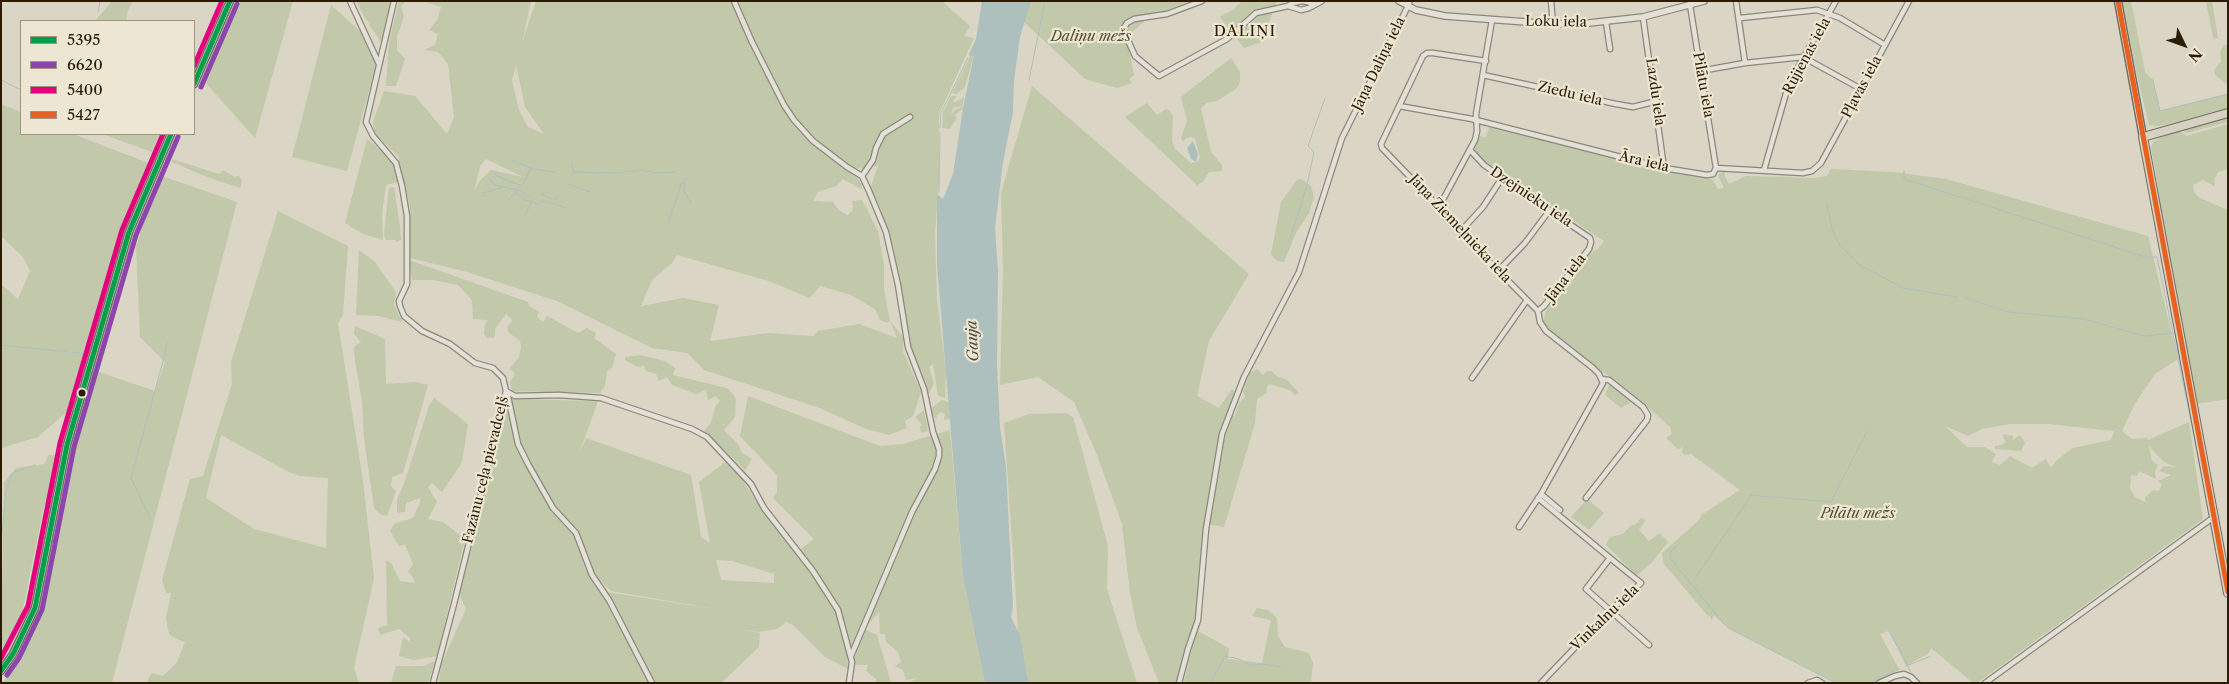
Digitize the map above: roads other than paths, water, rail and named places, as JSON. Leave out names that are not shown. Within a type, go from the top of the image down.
[{"type":"highway","points":[[2228,113],[2143,137],[2228,593]]},
{"type":"main road","points":[[195,82],[230,1]]},
{"type":"main road","points":[[2118,1],[2143,137]]},
{"type":"main road","points":[[1,671],[13,654],[35,608],[67,445],[129,232],[171,135]]},
{"type":"street","points":[[350,1],[379,64]]},
{"type":"street","points":[[379,64],[394,1]]},
{"type":"street","points":[[734,1],[752,42],[784,105],[794,120],[813,141],[862,176],[886,232],[898,285],[908,347],[924,390],[939,456],[935,469],[905,527],[851,656]]},
{"type":"street","points":[[1202,1],[1167,14],[1134,19],[1127,23],[1123,29],[1135,56],[1159,76],[1227,39],[1256,13],[1303,1],[1316,4]]},
{"type":"street","points":[[1288,6],[1301,10],[1322,1]]},
{"type":"street","points":[[1398,1],[1409,4]]},
{"type":"street","points":[[1552,1],[1553,24]]},
{"type":"street","name":"Loku iela","points":[[1409,4],[1445,16],[1553,24],[1606,22],[1643,17],[1690,3],[1704,1]]},
{"type":"street","points":[[1736,1],[1740,18],[1745,63]]},
{"type":"street","name":"Rūjienas iela","points":[[1764,170],[1789,84],[1836,1]]},
{"type":"street","name":"Pļavas iela","points":[[1812,171],[1821,163],[1909,1]]},
{"type":"street","name":"Pilātu iela","points":[[1690,3],[1716,168]]},
{"type":"street","name":"Jāņa Daliņa iela","points":[[1179,683],[1198,620],[1206,528],[1222,434],[1244,377],[1299,272],[1342,138],[1409,4]]},
{"type":"street","points":[[1740,18],[1816,10],[1830,13],[1885,45]]},
{"type":"street","name":"Lazdu iela","points":[[1643,17],[1657,101],[1664,168]]},
{"type":"street","points":[[1439,207],[1475,140],[1476,114],[1492,20]]},
{"type":"street","points":[[1606,22],[1610,49]]},
{"type":"street","points":[[1399,106],[1423,56],[1427,53],[1486,61]]},
{"type":"street","points":[[1700,71],[1745,63],[1803,57],[1861,89]]},
{"type":"street","name":"Fazānu ceļa pievadceļš","points":[[379,64],[366,122],[373,136],[396,163],[403,194],[407,216],[407,284],[399,301],[400,306],[404,316],[418,328],[450,344],[475,362],[493,368],[502,378],[506,391],[433,683]]},
{"type":"street","name":"Ziedu iela","points":[[1484,75],[1633,107],[1657,101]]},
{"type":"street","name":"Āra iela","points":[[1399,106],[1476,121],[1664,168],[1707,174],[1713,174],[1716,168],[1803,173],[1812,171]]},
{"type":"street","name":"Jāņa Ziemeļnieka iela","points":[[1399,106],[1381,144],[1382,148],[1439,207],[1460,232],[1538,310]]},
{"type":"street","points":[[862,176],[873,160],[876,148],[883,134],[910,117]]},
{"type":"street","name":"Dzejnieku iela","points":[[1470,150],[1484,165],[1584,233],[1590,238],[1591,242]]},
{"type":"street","points":[[855,172],[865,169]]},
{"type":"street","points":[[1460,232],[1483,207],[1502,178]]},
{"type":"street","points":[[1498,271],[1525,243],[1549,211]]},
{"type":"street","name":"Jāņa iela","points":[[1538,310],[1544,306],[1568,277],[1591,242]]},
{"type":"street","points":[[1472,378],[1527,300]]},
{"type":"street","points":[[1538,310],[1540,322],[1546,331],[1593,368],[1602,380]]},
{"type":"street","points":[[1519,527],[1540,496],[1599,392],[1602,380]]},
{"type":"street","points":[[1586,498],[1647,420],[1648,415],[1643,407],[1609,380],[1602,380]]},
{"type":"street","points":[[506,391],[515,396],[559,395],[601,398],[692,428],[707,437],[751,484],[764,508],[826,590],[838,610],[851,656],[852,667],[849,683]]},
{"type":"street","points":[[506,391],[518,444],[553,508],[576,533],[592,576],[609,600],[652,683]]},
{"type":"street","points":[[1540,496],[1560,510]]},
{"type":"street","points":[[1540,496],[1610,558],[1586,586],[1610,611],[1649,645]]},
{"type":"street","points":[[1984,683],[2214,517]]},
{"type":"street","name":"Vīnkalnu iela","points":[[1541,683],[1610,611],[1641,583],[1610,558]]},
{"type":"street","points":[[1880,683],[1904,674],[1912,677],[1917,683]]},
{"type":"street","points":[[1808,683],[1817,680],[1822,683]]},
{"type":"water","name":"Gauja","points":[[982,1],[1031,1],[1020,37],[1014,81],[1013,112],[1003,162],[995,228],[998,271],[997,366],[1000,427],[1006,467],[1013,606],[1011,617],[1020,635],[1028,683],[985,683],[963,577],[937,265],[937,199],[938,195],[943,199],[953,174],[963,108],[974,55],[970,57],[969,54],[976,39]]},
{"type":"water","points":[[1193,141],[1198,154],[1196,162],[1191,159],[1187,148]]},
{"type":"waterway","points":[[98,12],[100,1]]},
{"type":"waterway","points":[[1029,80],[1045,1]]},
{"type":"waterway","points":[[940,128],[941,113],[968,58]]},
{"type":"waterway","points":[[1,80],[20,90]]},
{"type":"waterway","points":[[2153,80],[2160,111],[2228,94]]},
{"type":"waterway","points":[[1289,242],[1307,185],[1314,152],[1308,146],[1325,98]]},
{"type":"waterway","points":[[939,192],[940,132]]},
{"type":"waterway","points":[[512,160],[533,169],[555,172]]},
{"type":"waterway","points":[[572,164],[573,172],[616,173],[641,170],[656,173],[675,172]]},
{"type":"waterway","points":[[494,172],[497,176],[522,186],[531,168]]},
{"type":"waterway","points":[[1904,171],[1904,179],[2146,257],[2157,257],[2202,473]]},
{"type":"waterway","points":[[488,177],[495,185],[521,191],[530,196]]},
{"type":"waterway","points":[[668,224],[681,184],[688,178]]},
{"type":"waterway","points":[[685,183],[684,191],[691,202]]},
{"type":"waterway","points":[[568,184],[590,192]]},
{"type":"waterway","points":[[509,200],[519,187]]},
{"type":"waterway","points":[[483,193],[501,188]]},
{"type":"waterway","points":[[516,193],[523,199],[538,204],[545,201],[566,208]]},
{"type":"waterway","points":[[542,194],[553,200]]},
{"type":"waterway","points":[[554,200],[559,196]]},
{"type":"waterway","points":[[526,214],[531,202]]},
{"type":"waterway","points":[[832,202],[838,210],[847,216]]},
{"type":"waterway","points":[[1827,204],[1832,228],[1839,244],[1858,264],[1903,288],[1957,297]]},
{"type":"waterway","points":[[1966,298],[2008,312],[2083,319],[2145,336],[2173,333]]},
{"type":"waterway","points":[[151,520],[131,478],[167,341]]},
{"type":"waterway","points":[[1,345],[88,354]]},
{"type":"waterway","points":[[1696,577],[1751,495],[1831,502],[1867,431]]},
{"type":"waterway","points":[[1,543],[6,491],[12,473],[35,465]]},
{"type":"waterway","points":[[1677,545],[1670,553],[1670,558],[1724,624]]},
{"type":"waterway","points":[[1728,628],[1836,683]]},
{"type":"waterway","points":[[1889,631],[1911,672]]},
{"type":"waterway","points":[[1211,682],[1225,656],[1239,659],[1250,665],[1263,664],[1281,667]]},
{"type":"waterway","points":[[1906,666],[1931,656]]},
{"type":"waterway","points":[[1870,683],[1899,669]]},
{"type":"district","name":"DALIŅI","points":[[1245,32]]},
{"type":"park label","name":"Daliņu mežs","points":[[1091,37]]},
{"type":"park label","name":"Pilātu mežs","points":[[1858,514]]}]
